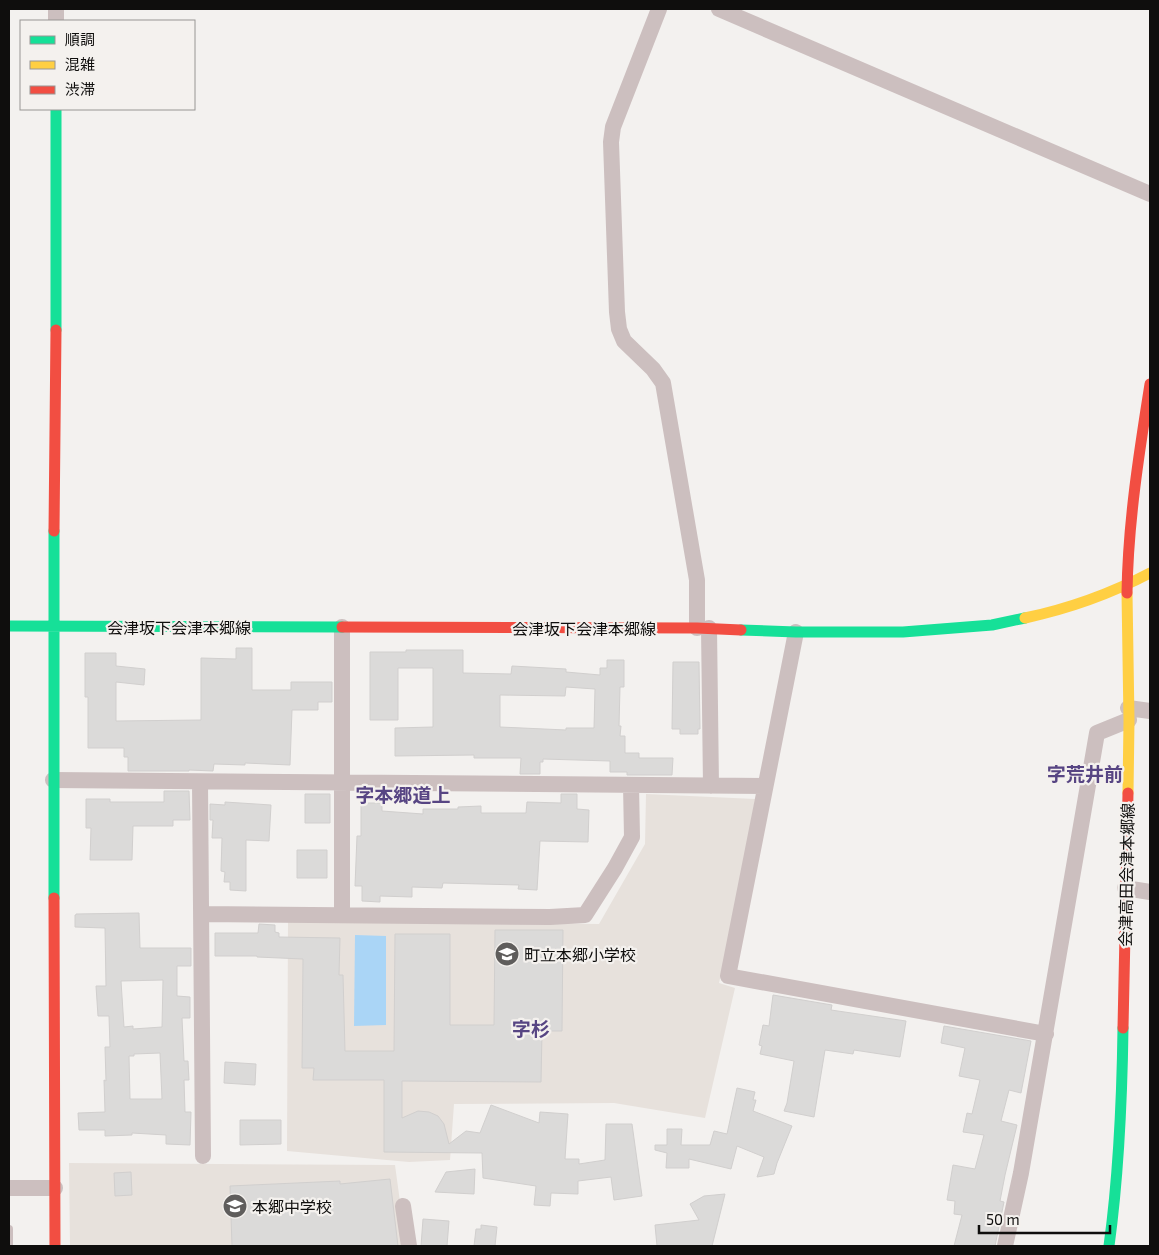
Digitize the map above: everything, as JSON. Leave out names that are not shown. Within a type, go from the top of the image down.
[{"type":"main road","points":[[56,110],[53,626],[56,1246]]},
{"type":"main road","name":"会津高田会津本郷線","points":[[1109,1246],[1114,1210],[1124,1037],[1128,714],[1127,586],[1131,525],[1140,446],[1150,384]]},
{"type":"main road","name":"会津坂下会津本郷線","points":[[9,626],[703,628],[796,632],[903,632],[992,625],[1029,617],[1127,586],[1150,573]]},
{"type":"street","points":[[659,9],[613,127],[611,142],[617,312],[619,329],[624,341],[653,368],[662,383],[703,628],[711,786]]},
{"type":"street","points":[[719,9],[1150,194]]},
{"type":"street","points":[[342,627],[342,915]]},
{"type":"street","points":[[796,632],[728,976],[1046,1034]]},
{"type":"street","points":[[1005,1246],[1022,1173],[1097,733],[1128,714],[1150,711]]},
{"type":"street","points":[[53,780],[765,786]]},
{"type":"street","points":[[200,782],[203,1156]]},
{"type":"street","points":[[201,914],[550,917],[585,915],[632,838],[631,785]]},
{"type":"street","points":[[1125,888],[1150,892]]},
{"type":"street","points":[[9,1188],[55,1188]]},
{"type":"street","points":[[403,1206],[409,1246]]},
{"type":"lane","points":[[9,1229],[9,1246]]},
{"type":"shaded area","name":"町立本郷小学校","points":[[646,794],[755,799],[739,895],[719,983],[735,988],[705,1118],[614,1103],[454,1104],[450,1160],[409,1162],[287,1151],[288,921],[599,924],[645,844]]},
{"type":"shaded area","name":"本郷中学校","points":[[69,1163],[395,1165],[406,1246],[70,1246]]},
{"type":"water","points":[[355,935],[386,936],[386,1025],[354,1026]]},
{"type":"building","points":[[236,648],[252,648],[252,690],[291,690],[291,682],[332,682],[332,702],[318,702],[318,710],[292,710],[290,765],[214,764],[213,771],[128,771],[128,757],[124,757],[124,748],[88,748],[88,697],[85,697],[85,653],[116,653],[116,666],[145,669],[144,685],[116,682],[116,721],[201,720],[201,658],[236,659]]},
{"type":"building","points":[[406,650],[463,650],[463,673],[511,674],[512,666],[566,669],[566,672],[600,675],[600,668],[607,668],[607,660],[624,660],[624,687],[620,687],[619,726],[621,726],[620,736],[625,736],[625,753],[639,753],[639,758],[673,758],[672,775],[627,775],[627,772],[610,772],[610,761],[543,759],[543,762],[540,762],[540,774],[520,774],[521,758],[474,758],[474,755],[395,756],[395,728],[433,727],[433,668],[398,668],[398,720],[370,720],[370,652],[406,652]],"holes":[[[566,687],[595,689],[594,728],[566,728],[566,730],[500,727],[500,695],[565,696]]]},
{"type":"building","points":[[673,662],[699,662],[700,729],[698,729],[698,734],[680,734],[680,729],[672,729]]},
{"type":"building","points":[[164,791],[189,791],[190,820],[173,820],[173,826],[133,826],[132,860],[90,860],[91,828],[86,828],[86,799],[110,799],[110,802],[164,802]]},
{"type":"building","points":[[305,794],[330,794],[330,823],[305,823]]},
{"type":"building","points":[[561,794],[577,794],[577,809],[589,810],[588,842],[540,841],[537,890],[518,889],[519,885],[443,883],[442,888],[412,887],[412,897],[380,896],[380,902],[362,901],[362,886],[355,886],[357,836],[361,836],[361,803],[382,803],[382,811],[423,814],[423,809],[458,809],[458,807],[481,806],[481,813],[526,813],[527,802],[561,803]]},
{"type":"building","points":[[225,802],[271,805],[269,841],[246,840],[246,891],[230,890],[230,882],[224,882],[225,872],[221,871],[222,838],[212,838],[213,820],[210,820],[210,804],[225,805]]},
{"type":"building","points":[[297,850],[327,850],[327,878],[297,878]]},
{"type":"building","points":[[139,913],[140,948],[191,948],[191,966],[177,966],[177,996],[190,997],[190,1018],[182,1018],[184,1061],[188,1061],[189,1080],[184,1080],[185,1112],[191,1112],[190,1145],[166,1144],[166,1135],[132,1133],[132,1135],[105,1136],[105,1130],[79,1130],[78,1113],[105,1112],[105,1047],[110,1047],[109,1016],[98,1016],[96,986],[106,986],[105,928],[75,927],[76,914]],"holes":[[[163,980],[162,1027],[133,1029],[133,1026],[124,1027],[121,981]],[[160,1053],[162,1099],[130,1099],[129,1056],[134,1056],[134,1054]]]},
{"type":"building","points":[[259,924],[275,925],[275,932],[279,933],[279,937],[340,938],[339,975],[343,975],[345,1051],[394,1051],[395,934],[450,934],[450,1025],[494,1025],[495,930],[563,930],[562,1031],[542,1031],[541,1082],[402,1081],[402,1118],[418,1111],[429,1112],[438,1116],[444,1124],[449,1144],[466,1131],[480,1133],[491,1105],[539,1123],[540,1112],[568,1114],[565,1159],[579,1159],[579,1164],[605,1160],[606,1124],[632,1124],[642,1196],[614,1200],[611,1177],[578,1181],[578,1194],[551,1193],[550,1206],[534,1205],[536,1186],[483,1178],[482,1153],[384,1152],[384,1080],[313,1080],[314,1068],[302,1068],[303,959],[215,956],[215,933],[258,933]]},
{"type":"building","points":[[773,995],[832,1005],[831,1010],[906,1021],[900,1057],[854,1050],[853,1054],[825,1050],[814,1117],[784,1111],[794,1061],[760,1054],[762,1046],[759,1045],[763,1025],[769,1026]]},
{"type":"building","points":[[944,1026],[1031,1041],[1021,1093],[1009,1090],[1001,1121],[1017,1125],[1000,1201],[1004,1202],[995,1246],[954,1246],[962,1215],[954,1214],[955,1201],[947,1200],[953,1165],[975,1169],[984,1135],[963,1132],[967,1113],[972,1114],[980,1080],[959,1076],[965,1048],[941,1043]]},
{"type":"building","points":[[225,1062],[256,1064],[255,1085],[224,1083]]},
{"type":"building","points":[[737,1088],[755,1092],[753,1100],[756,1100],[753,1111],[792,1126],[774,1174],[757,1177],[764,1157],[737,1146],[731,1169],[689,1159],[689,1168],[666,1168],[667,1153],[655,1150],[655,1145],[667,1145],[667,1129],[682,1129],[681,1145],[710,1145],[714,1131],[727,1134]]},
{"type":"building","points":[[240,1120],[281,1120],[281,1144],[240,1145]]},
{"type":"building","points":[[475,1169],[474,1194],[435,1192],[446,1172]]},
{"type":"building","points":[[131,1172],[132,1195],[115,1196],[114,1173]]},
{"type":"building","points":[[390,1179],[398,1246],[232,1246],[230,1186],[340,1181],[340,1184]]},
{"type":"building","points":[[725,1194],[712,1246],[657,1246],[655,1225],[699,1220],[690,1204],[704,1196]]},
{"type":"building","points":[[423,1219],[449,1221],[447,1246],[421,1246]]},
{"type":"building","points":[[481,1225],[497,1227],[495,1246],[474,1246],[476,1229],[481,1229]]},
{"type":"traffic: fast","points":[[56,110],[56,330]]},
{"type":"traffic: fast","points":[[54,531],[54,898]]},
{"type":"traffic: fast","points":[[741,630],[903,632],[992,625],[1025,618]]},
{"type":"traffic: fast","points":[[9,626],[342,627]]},
{"type":"traffic: fast","points":[[1109,1246],[1119,1137],[1123,1028]]},
{"type":"traffic: slow","points":[[1025,618],[1089,600],[1150,573]]},
{"type":"traffic: slow","points":[[1127,593],[1128,793]]},
{"type":"traffic: jam","points":[[54,531],[56,330]]},
{"type":"traffic: jam","points":[[1127,593],[1132,514],[1150,384]]},
{"type":"traffic: jam","points":[[342,627],[697,628],[741,630]]},
{"type":"traffic: jam","points":[[1123,1028],[1128,793]]},
{"type":"traffic: jam","points":[[54,898],[55,1246]]},
{"type":"place","name":"町立本郷小学校","points":[[507,954]]},
{"type":"place","name":"本郷中学校","points":[[235,1206]]},
{"type":"district","name":"字荒井前","points":[[1085,773]]},
{"type":"district","name":"字本郷道上","points":[[403,794]]},
{"type":"district","name":"字杉","points":[[531,1028]]}]
